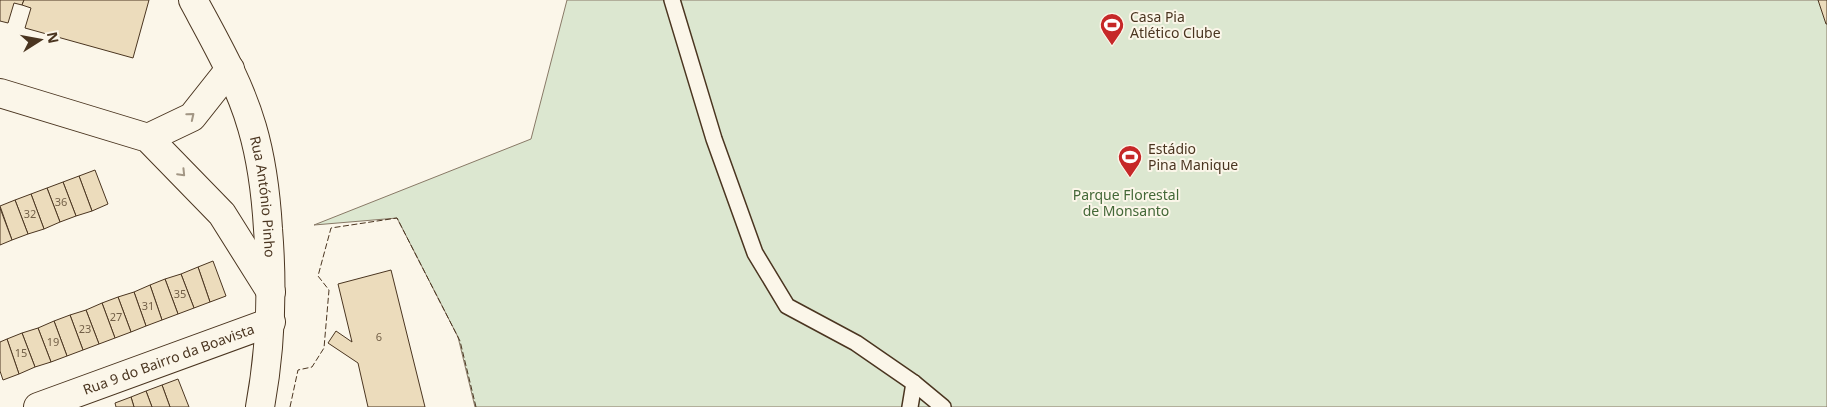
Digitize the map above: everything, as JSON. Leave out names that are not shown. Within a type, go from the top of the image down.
[{"type":"street","name":"Rua António Pinho","points":[[193,0],[230,69],[252,127],[265,186],[272,293],[266,375],[260,407]]},
{"type":"street","points":[[148,138],[192,118],[230,69]]},
{"type":"street","points":[[0,93],[148,138],[222,214],[272,293]]},
{"type":"street","name":"Rua 9 do Bairro da Boavista","points":[[38,407],[271,322]]},
{"type":"lane","points":[[672,0],[714,139],[755,253],[787,306],[856,343],[914,383],[944,407]]},
{"type":"lane","points":[[910,407],[914,383]]},
{"type":"green space","name":"Parque Florestal de Monsanto","points":[[567,0],[1827,0],[1827,407],[475,407],[458,337],[397,218],[314,225],[531,139]]},
{"type":"building","points":[[0,0],[24,0],[22,5],[14,3],[8,23],[0,21]]},
{"type":"building","points":[[24,0],[149,0],[133,58],[25,28],[31,8],[22,5]]},
{"type":"building","points":[[1818,0],[1827,0],[1827,24],[1826,24]]},
{"type":"building","points":[[95,170],[108,204],[92,211],[79,176]]},
{"type":"building","points":[[79,176],[92,211],[76,216],[63,182]]},
{"type":"building","points":[[63,182],[76,216],[60,222],[47,188]]},
{"type":"building","points":[[47,188],[60,222],[44,229],[31,194]]},
{"type":"building","points":[[31,194],[44,229],[28,234],[15,200]]},
{"type":"building","points":[[15,200],[28,234],[12,240],[0,206]]},
{"type":"building","points":[[0,208],[12,240],[0,245]]},
{"type":"building","points":[[213,261],[226,296],[210,302],[198,267]]},
{"type":"building","points":[[198,267],[210,302],[194,308],[181,274]]},
{"type":"building","points":[[391,270],[425,407],[368,407],[358,363],[328,343],[336,331],[352,342],[338,284]]},
{"type":"building","points":[[181,274],[194,308],[178,314],[165,279]]},
{"type":"building","points":[[165,279],[178,314],[162,320],[150,285]]},
{"type":"building","points":[[150,285],[162,320],[146,326],[134,292]]},
{"type":"building","points":[[134,292],[146,326],[131,332],[118,297]]},
{"type":"building","points":[[118,297],[131,332],[115,338],[102,303]]},
{"type":"building","points":[[102,303],[115,338],[99,344],[86,310]]},
{"type":"building","points":[[86,310],[99,344],[83,350],[70,315]]},
{"type":"building","points":[[70,315],[83,350],[67,356],[54,321]]},
{"type":"building","points":[[54,321],[67,356],[51,362],[38,328]]},
{"type":"building","points":[[38,328],[51,362],[35,367],[22,333]]},
{"type":"building","points":[[22,333],[35,367],[19,374],[7,339]]},
{"type":"building","points":[[7,339],[19,374],[3,380],[0,371],[0,342]]},
{"type":"building","points":[[178,379],[189,407],[170,407],[162,385]]},
{"type":"building","points":[[162,385],[170,407],[152,407],[146,391]]},
{"type":"building","points":[[146,391],[152,407],[134,407],[131,397]]},
{"type":"building","points":[[131,397],[134,407],[116,407],[115,403]]},
{"type":"fence","points":[[290,407],[298,370],[312,367],[324,348],[329,290],[318,276],[331,228],[397,218],[460,341],[476,407]]},
{"type":"place","name":"Casa Pia Atlético Clube","points":[[1112,46]]},
{"type":"place","name":"Estádio Pina Manique","points":[[1130,178]]}]
